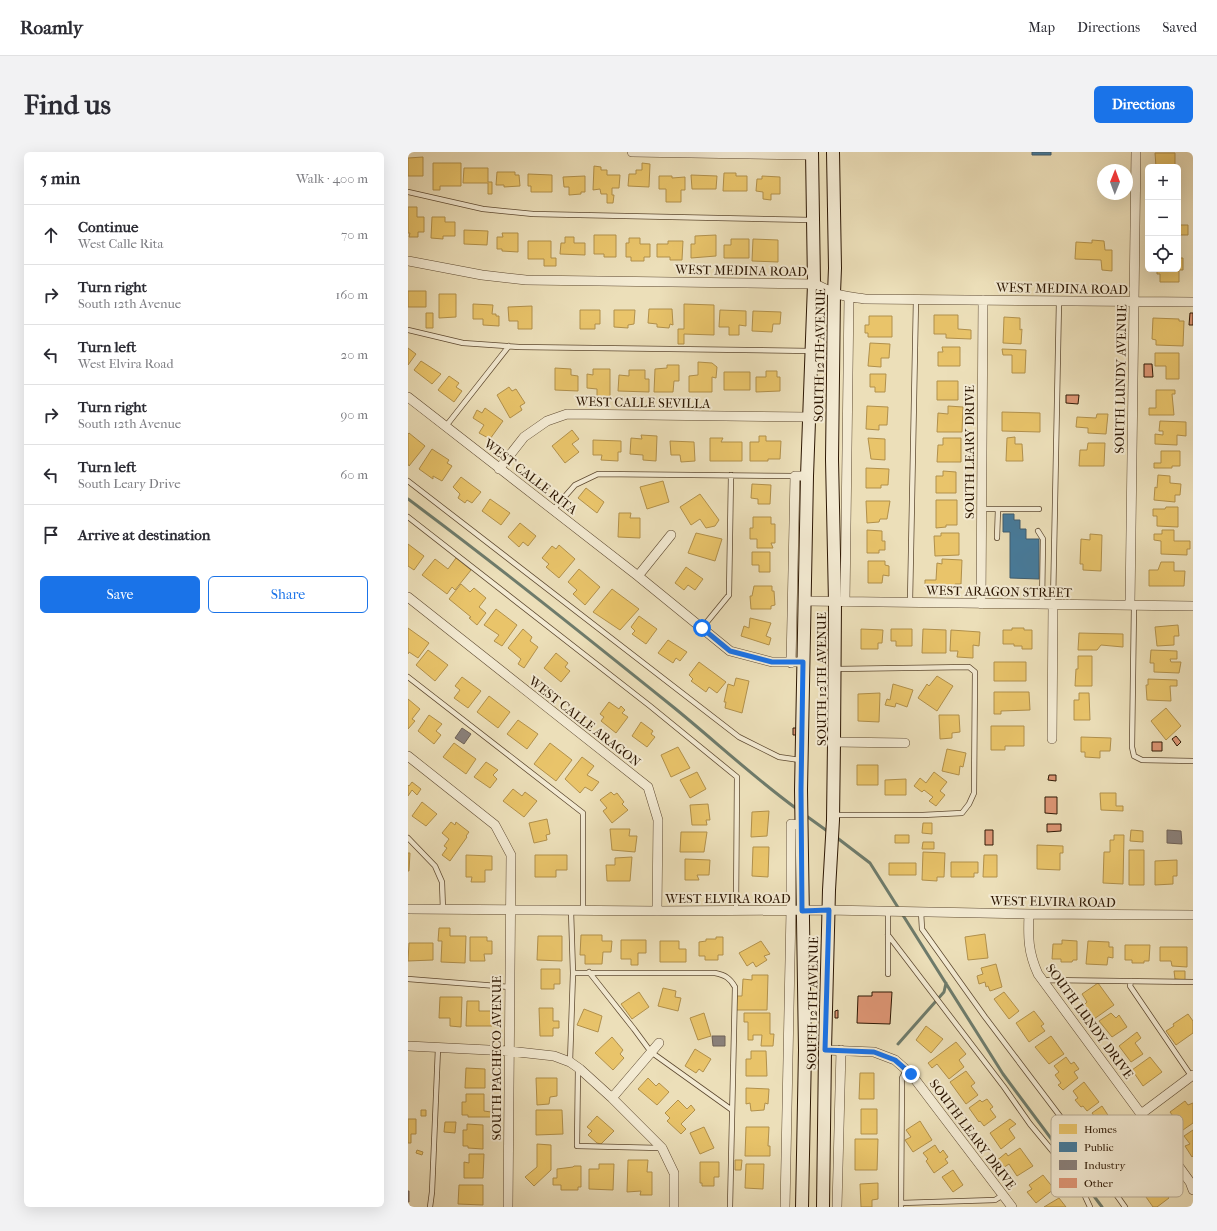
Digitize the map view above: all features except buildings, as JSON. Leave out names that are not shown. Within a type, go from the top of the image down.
[{"type":"street","points":[[632,152],[812,154]]},
{"type":"street","name":"SOUTH 12TH AVENUE","points":[[833,152],[835,268],[832,459],[840,602]]},
{"type":"street","name":"SOUTH LUNDY AVENUE","points":[[1132,606],[1136,152]]},
{"type":"street","name":"SOUTH 12TH AVENUE","points":[[785,1207],[796,910],[801,824],[802,761],[797,662],[801,476],[808,418],[814,284],[812,154]]},
{"type":"street","name":"WEST MEDINA ROAD","points":[[408,261],[482,275],[526,280],[814,284],[834,293],[865,299],[1193,302]]},
{"type":"street","name":"SOUTH 12TH AVENUE","points":[[823,1207],[825,1050],[833,817],[834,669],[840,602],[849,297]]},
{"type":"street","name":"SOUTH LEARY DRIVE","points":[[981,604],[984,300]]},
{"type":"street","name":"WEST CALLE RITA","points":[[408,397],[638,576],[730,651],[772,662],[797,662]]},
{"type":"street","name":"WEST CALLE SEVILLA","points":[[499,469],[524,437],[547,421],[566,414],[808,418]]},
{"type":"street","name":"SOUTH 12TH AVENUE","points":[[797,662],[804,601],[801,476]]},
{"type":"street","points":[[638,576],[671,535]]},
{"type":"street","name":"WEST CALLE ARAGON","points":[[408,597],[648,787],[658,820],[657,911]]},
{"type":"street","name":"WEST ARAGON STREET","points":[[804,601],[1193,606]]},
{"type":"street","points":[[1052,739],[1053,604]]},
{"type":"street","points":[[834,742],[905,743]]},
{"type":"street","name":"SOUTH PACHECO AVENUE","points":[[408,756],[495,825],[511,855],[508,1207]]},
{"type":"street","name":"WEST ELVIRA ROAD","points":[[408,909],[571,911],[829,910],[1029,914],[1193,915]]},
{"type":"street","name":"SOUTH 12TH AVENUE","points":[[796,910],[805,1050],[802,1207]]},
{"type":"street","name":"SOUTH LUNDY DRIVE","points":[[1029,914],[1029,949],[1035,968],[1044,983],[1141,1114]]},
{"type":"street","points":[[612,1098],[659,1042]]},
{"type":"street","points":[[408,1046],[510,1051],[554,1056],[570,1062],[612,1098],[662,1148],[674,1173],[674,1207]]},
{"type":"street","name":"SOUTH LEARY DRIVE","points":[[825,1050],[874,1052],[895,1060],[911,1074],[1012,1207]]},
{"type":"street","points":[[837,1207],[841,1050]]},
{"type":"street","points":[[1141,1114],[1193,1076]]},
{"type":"street","name":"SOUTH LUNDY DRIVE","points":[[1183,1172],[1190,1182],[1193,1190]]},
{"type":"lane","points":[[408,192],[483,209],[532,214],[813,220]]},
{"type":"lane","points":[[910,602],[916,299]]},
{"type":"lane","points":[[1053,604],[1059,300]]},
{"type":"lane","points":[[408,330],[463,343],[509,346],[812,351]]},
{"type":"lane","points":[[446,426],[509,346]]},
{"type":"lane","points":[[553,510],[575,485],[598,474],[801,476]]},
{"type":"lane","points":[[702,628],[729,595],[731,475]]},
{"type":"lane","points":[[408,481],[738,737],[779,757],[802,761]]},
{"type":"lane","points":[[982,509],[1039,509]]},
{"type":"lane","points":[[997,538],[998,509]]},
{"type":"lane","points":[[408,516],[625,687],[737,778],[736,911]]},
{"type":"lane","points":[[1038,532],[1043,539],[1042,604]]},
{"type":"lane","points":[[1132,606],[1132,747],[1134,756],[1142,760],[1193,762]]},
{"type":"lane","points":[[833,817],[962,813],[969,804],[974,793],[975,672],[969,667],[834,669]]},
{"type":"lane","points":[[408,677],[583,813],[583,911]]},
{"type":"lane","points":[[408,838],[435,866],[442,882],[443,910]]},
{"type":"lane","points":[[570,1062],[573,972],[571,911]]},
{"type":"lane","points":[[888,974],[888,935],[890,911]]},
{"type":"lane","points":[[921,912],[922,929],[985,1017],[1059,1115]]},
{"type":"lane","points":[[888,935],[1004,1087],[1030,1124],[1051,1149]]},
{"type":"lane","points":[[573,972],[715,973],[723,975],[731,980],[735,987],[730,1207]]},
{"type":"lane","points":[[588,972],[651,1052],[732,1110]]},
{"type":"lane","points":[[408,980],[510,987]]},
{"type":"lane","points":[[1044,983],[1048,980],[1193,982]]},
{"type":"lane","points":[[1131,981],[1130,986],[1193,1076]]},
{"type":"lane","points":[[430,1207],[432,1192],[438,1048]]},
{"type":"lane","points":[[578,1068],[577,1146],[662,1148]]},
{"type":"lane","points":[[906,1070],[902,1078],[901,1205],[996,1200],[1003,1195]]},
{"type":"lane","points":[[1085,1197],[1090,1207]]},
{"type":"lane","points":[[1118,1197],[1125,1207]]},
{"type":"waterway","points":[[408,499],[574,627],[797,809]]},
{"type":"waterway","points":[[805,815],[830,833]]},
{"type":"waterway","points":[[836,837],[870,863],[1003,1074],[1051,1138]]},
{"type":"waterway","points":[[898,1044],[944,992],[946,983]]},
{"type":"waterway","points":[[1095,1197],[1102,1207]]},
{"type":"route","points":[[702,628],[730,651],[772,662],[803,662],[801,790],[802,911],[829,910],[825,1050],[874,1052],[895,1060],[911,1074]]}]
